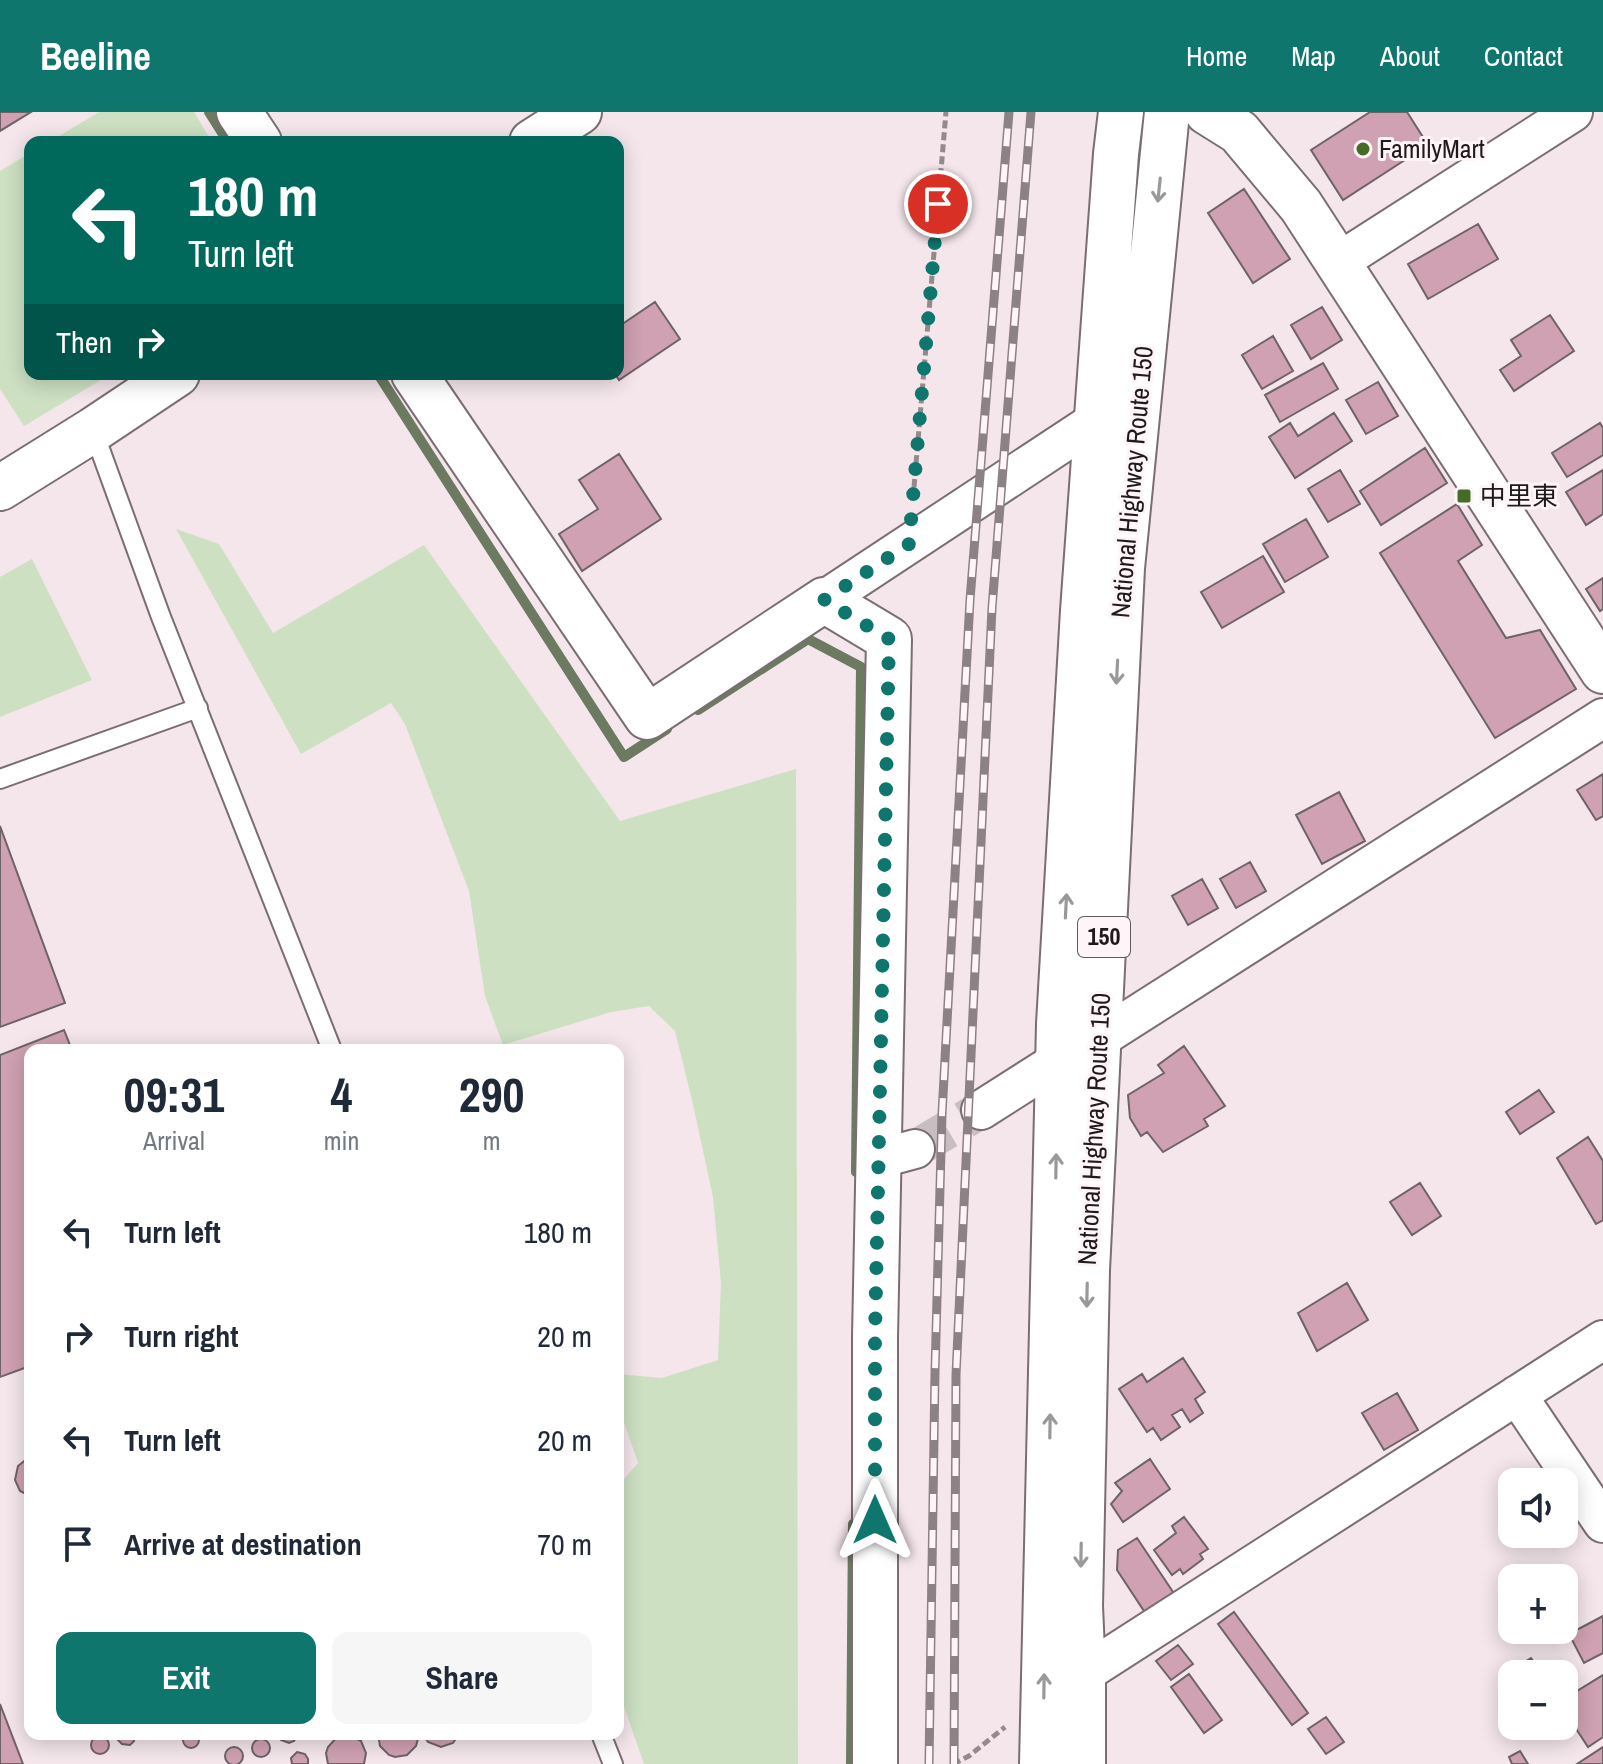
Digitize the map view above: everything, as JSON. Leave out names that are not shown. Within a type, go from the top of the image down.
[{"type":"main road","points":[[239,112],[255,136]]},
{"type":"main road","points":[[541,136],[579,112]]},
{"type":"main road","name":"National Highway Route 150","points":[[1042,1764],[1059,1024],[1082,627],[1121,112]]},
{"type":"main road","name":"National Highway Route 150","points":[[1083,1764],[1080,1606],[1087,1270],[1122,568],[1167,112]]},
{"type":"main road","points":[[1207,112],[1239,132],[1301,206],[1603,671]]},
{"type":"main road","points":[[0,488],[168,380]]},
{"type":"main road","points":[[418,380],[647,717],[824,600],[889,639],[897,1154],[875,1337],[875,1764]]},
{"type":"street","points":[[1337,263],[1573,112]]},
{"type":"street","points":[[824,600],[1097,420]]},
{"type":"street","points":[[1099,1039],[1603,718]]},
{"type":"street","points":[[981,1110],[1058,1061]]},
{"type":"street","points":[[1083,1674],[1603,1340]]},
{"type":"street","points":[[1517,1395],[1603,1523]]},
{"type":"lane","points":[[93,430],[161,617],[330,1044]]},
{"type":"lane","points":[[0,779],[198,708]]},
{"type":"lane","points":[[603,1740],[613,1764]]},
{"type":"path","points":[[909,544],[946,112]]},
{"type":"path","points":[[953,1764],[969,1756]]},
{"type":"green space","points":[[99,112],[194,112],[208,136],[59,136]]},
{"type":"green space","points":[[24,157],[24,380],[101,380],[24,426],[0,389],[0,171]]},
{"type":"green space","points":[[176,529],[219,544],[273,633],[424,545],[620,821],[796,769],[798,1764],[644,1764],[624,1706],[624,1479],[638,1463],[624,1422],[624,1375],[662,1378],[718,1360],[721,1283],[713,1197],[675,1031],[649,1006],[611,1012],[503,1044],[485,996],[469,891],[405,724],[391,703],[301,754]]},
{"type":"green space","points":[[32,559],[92,680],[0,717],[0,577]]},
{"type":"building","points":[[0,112],[31,112],[0,131]]},
{"type":"building","points":[[1370,112],[1407,112],[1428,145],[1343,200],[1311,150]]},
{"type":"building","points":[[1244,189],[1290,259],[1253,283],[1208,213]]},
{"type":"building","points":[[1478,224],[1498,259],[1428,299],[1408,264]]},
{"type":"building","points":[[655,302],[680,339],[624,377],[624,323]]},
{"type":"building","points":[[1322,307],[1342,340],[1311,359],[1291,325]]},
{"type":"building","points":[[1550,315],[1574,351],[1514,391],[1500,370],[1521,356],[1511,340]]},
{"type":"building","points":[[1273,336],[1293,371],[1262,389],[1242,355]]},
{"type":"building","points":[[1323,363],[1338,389],[1280,422],[1265,395]]},
{"type":"building","points":[[1378,382],[1398,416],[1366,434],[1346,400]]},
{"type":"building","points":[[1334,413],[1352,441],[1295,478],[1269,437],[1290,423],[1298,436]]},
{"type":"building","points":[[1600,423],[1603,428],[1603,455],[1567,477],[1552,453]]},
{"type":"building","points":[[1425,448],[1447,483],[1381,525],[1360,491]]},
{"type":"building","points":[[619,454],[661,519],[582,571],[559,534],[598,509],[579,480]]},
{"type":"building","points":[[1340,470],[1360,504],[1328,522],[1308,489]]},
{"type":"building","points":[[1603,470],[1603,514],[1586,525],[1566,492]]},
{"type":"building","points":[[1457,504],[1482,545],[1458,561],[1506,638],[1540,630],[1576,689],[1495,738],[1380,553]]},
{"type":"building","points":[[1306,519],[1328,557],[1285,582],[1263,544]]},
{"type":"building","points":[[1263,556],[1284,592],[1222,628],[1201,592]]},
{"type":"building","points":[[1603,578],[1603,609],[1600,611],[1586,589]]},
{"type":"building","points":[[1603,774],[1603,816],[1596,820],[1577,790]]},
{"type":"building","points":[[1339,792],[1365,841],[1322,864],[1296,815]]},
{"type":"building","points":[[0,826],[65,1003],[0,1027]]},
{"type":"building","points":[[1250,862],[1266,891],[1236,908],[1220,879]]},
{"type":"building","points":[[1202,879],[1218,908],[1188,925],[1172,896]]},
{"type":"building","points":[[64,1030],[70,1044],[28,1044]]},
{"type":"building","points":[[24,1046],[24,1368],[0,1377],[0,1055]]},
{"type":"building","points":[[1184,1046],[1225,1106],[1204,1119],[1208,1126],[1163,1152],[1147,1132],[1141,1136],[1130,1118],[1128,1095],[1164,1073],[1158,1065]]},
{"type":"building","points":[[1539,1090],[1554,1112],[1520,1134],[1506,1112]]},
{"type":"building","points":[[1588,1137],[1603,1161],[1603,1220],[1596,1224],[1557,1158]]},
{"type":"building","points":[[1420,1183],[1441,1216],[1412,1235],[1390,1202]]},
{"type":"building","points":[[1347,1283],[1368,1320],[1317,1351],[1298,1313]]},
{"type":"building","points":[[1183,1358],[1205,1392],[1195,1399],[1203,1413],[1190,1422],[1182,1409],[1172,1415],[1180,1427],[1161,1440],[1153,1428],[1147,1432],[1119,1389],[1142,1374],[1147,1382]]},
{"type":"building","points":[[1397,1393],[1418,1430],[1384,1450],[1362,1413]]},
{"type":"building","points":[[1150,1459],[1170,1489],[1123,1522],[1111,1504],[1122,1491],[1115,1483]]},
{"type":"building","points":[[24,1461],[24,1493],[15,1480],[18,1466]]},
{"type":"building","points":[[1184,1517],[1208,1549],[1200,1554],[1203,1559],[1183,1574],[1180,1569],[1172,1575],[1154,1550],[1176,1533],[1172,1526]]},
{"type":"building","points":[[1137,1538],[1175,1595],[1146,1614],[1117,1570],[1118,1550]]},
{"type":"building","points":[[1234,1612],[1308,1713],[1292,1725],[1218,1624]]},
{"type":"building","points":[[1603,1616],[1603,1653],[1584,1663],[1574,1644],[1578,1644],[1578,1629]]},
{"type":"building","points":[[1178,1645],[1193,1664],[1171,1680],[1156,1661]]},
{"type":"building","points":[[1189,1674],[1222,1720],[1204,1733],[1171,1687]]},
{"type":"building","points":[[1603,1675],[1603,1737],[1588,1747],[1578,1732],[1578,1690]]},
{"type":"building","points":[[0,1704],[23,1764],[0,1764]]},
{"type":"building","points":[[1326,1717],[1344,1742],[1326,1754],[1308,1729]]},
{"type":"building","points":[[93,1740],[108,1742],[106,1751],[100,1754],[91,1745]]},
{"type":"building","points":[[118,1740],[134,1740],[130,1745]]},
{"type":"building","points":[[183,1740],[199,1740],[197,1746],[191,1748]]},
{"type":"building","points":[[258,1740],[264,1740],[269,1745],[267,1754],[261,1757],[252,1748]]},
{"type":"building","points":[[334,1740],[359,1740],[366,1753],[364,1764],[328,1764],[328,1747]]},
{"type":"building","points":[[379,1740],[418,1740],[407,1755],[395,1757],[380,1746]]},
{"type":"building","points":[[427,1740],[455,1740],[441,1747]]},
{"type":"building","points":[[234,1747],[243,1756],[234,1765],[225,1756]]},
{"type":"building","points":[[1603,1747],[1603,1764],[1577,1764]]},
{"type":"building","points":[[1520,1751],[1528,1764],[1512,1764],[1509,1757]]},
{"type":"building","points":[[297,1752],[305,1754],[308,1764],[292,1764],[291,1758]]},
{"type":"waterway","points":[[209,112],[224,136]]},
{"type":"waterway","points":[[382,380],[624,757],[667,729]]},
{"type":"waterway","points":[[698,710],[808,639],[861,667],[856,1172]]},
{"type":"waterway","points":[[851,1764],[853,1524]]},
{"type":"tunnel","points":[[915,1149],[981,1110]]},
{"type":"railway","points":[[929,1764],[942,1114],[970,600],[1009,112]]},
{"type":"railway","points":[[954,1764],[956,1375],[992,608],[1031,112]]},
{"type":"place","name":"FamilyMart","points":[[1363,149]]},
{"type":"place","name":"中里東","points":[[1464,496]]},
{"type":"route","points":[[875,1520],[875,1337],[889,639],[824,600],[909,544],[938,204]]}]
